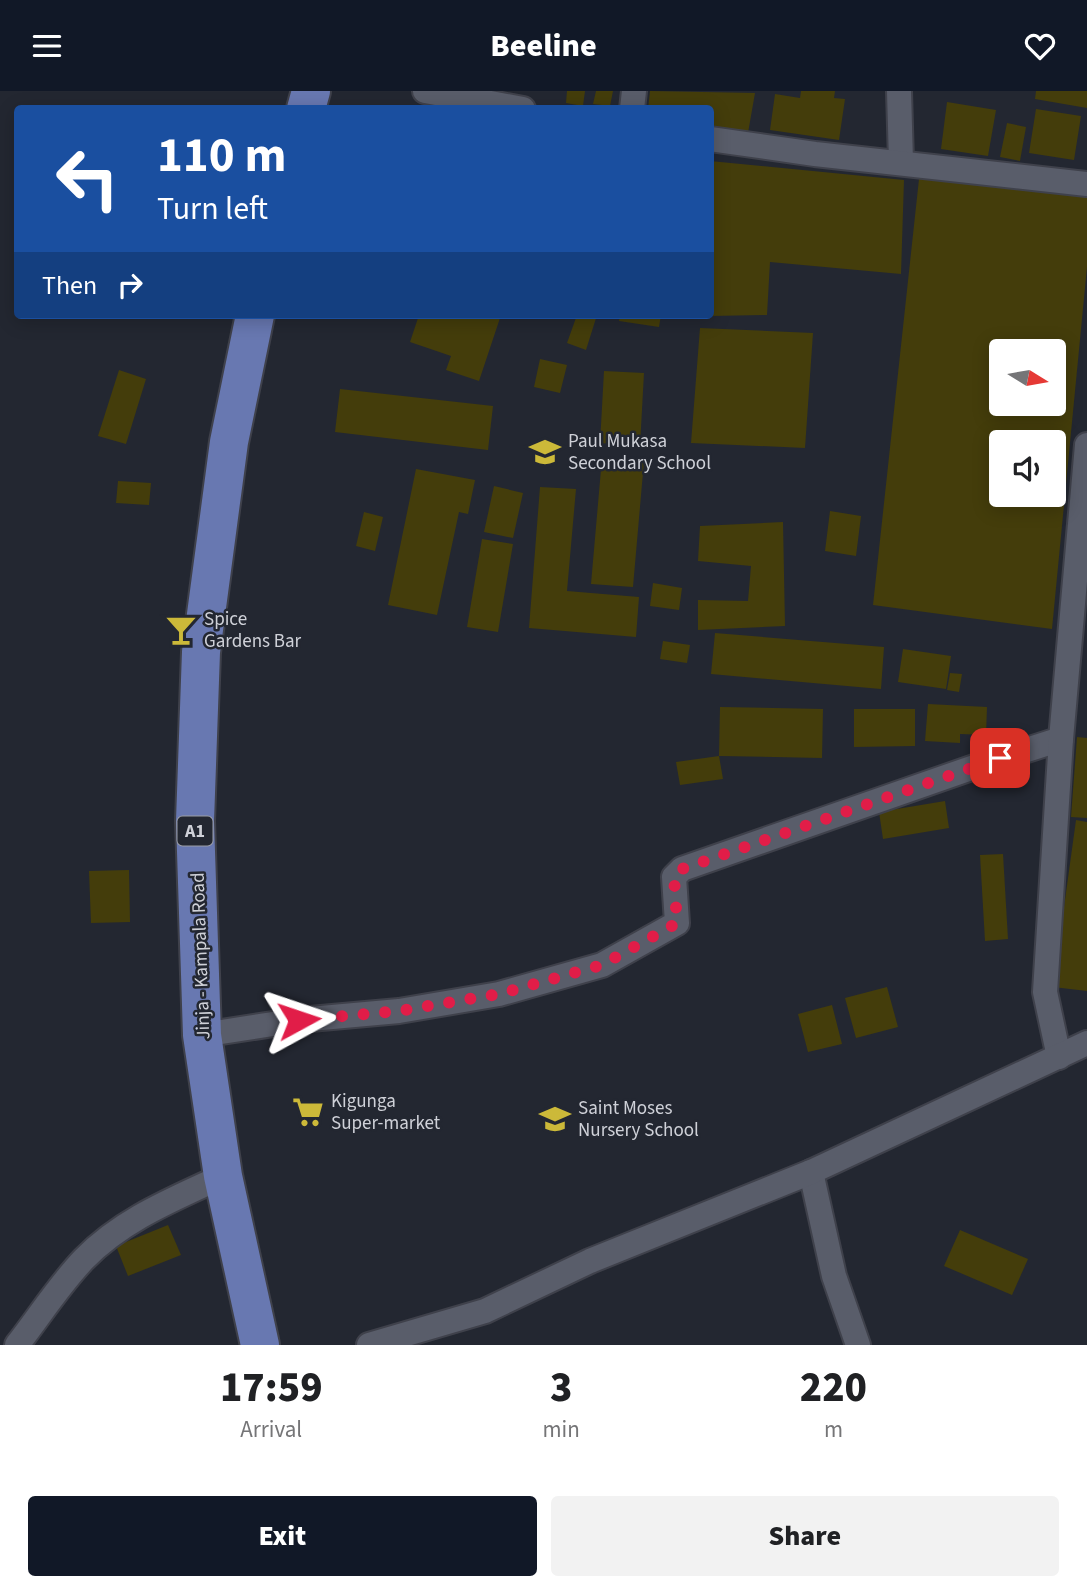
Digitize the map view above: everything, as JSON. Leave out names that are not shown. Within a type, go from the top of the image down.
[{"type":"highway","name":"Jinja - Kampala Road","points":[[254,319],[229,442],[201,652],[195,821],[202,1035],[223,1176],[260,1345]]},
{"type":"street","points":[[425,91],[501,105]]},
{"type":"street","points":[[899,91],[901,162]]},
{"type":"street","points":[[714,140],[815,154],[1087,184]]},
{"type":"street","points":[[1059,1057],[1045,992],[1061,739],[1087,445]]},
{"type":"street","points":[[202,1035],[299,1020],[399,1011],[487,996],[602,965],[677,923],[674,877],[682,869],[1061,739]]},
{"type":"street","points":[[369,1345],[485,1311],[590,1261],[811,1172],[1087,1043]]},
{"type":"street","points":[[811,1172],[834,1276],[858,1345]]},
{"type":"street","points":[[17,1345],[84,1259],[124,1225],[223,1176]]},
{"type":"building","points":[[567,91],[585,91],[583,105],[566,103]]},
{"type":"building","points":[[596,91],[613,91],[610,105],[593,104]]},
{"type":"building","points":[[650,91],[755,93],[748,133],[714,128],[714,105],[648,105]]},
{"type":"building","points":[[801,91],[835,91],[834,98],[845,99],[839,140],[770,130],[775,94],[800,98]]},
{"type":"building","points":[[1036,91],[1087,91],[1087,108],[1035,99]]},
{"type":"building","points":[[947,102],[996,110],[988,156],[941,149]]},
{"type":"building","points":[[1036,109],[1081,116],[1074,160],[1029,153]]},
{"type":"building","points":[[1007,123],[1026,127],[1020,161],[1000,157]]},
{"type":"building","points":[[714,161],[904,180],[901,274],[770,262],[767,315],[714,316]]},
{"type":"building","points":[[919,179],[1087,189],[1087,267],[1066,484],[1066,430],[989,430],[989,507],[1064,507],[1052,629],[873,605]]},
{"type":"building","points":[[418,319],[500,319],[479,381],[446,370],[451,356],[410,342]]},
{"type":"building","points":[[576,319],[596,319],[586,350],[567,343]]},
{"type":"building","points":[[619,319],[660,319],[659,327]]},
{"type":"building","points":[[700,328],[813,333],[805,448],[691,443]]},
{"type":"building","points":[[540,359],[567,365],[560,393],[534,387]]},
{"type":"building","points":[[119,370],[146,379],[126,444],[98,436]]},
{"type":"building","points":[[604,371],[644,373],[640,446],[600,443]]},
{"type":"building","points":[[340,389],[493,406],[488,450],[335,432]]},
{"type":"building","points":[[602,458],[644,461],[633,587],[591,584]]},
{"type":"building","points":[[416,469],[475,480],[468,514],[459,512],[437,615],[388,605]]},
{"type":"building","points":[[118,481],[151,483],[149,505],[116,503]]},
{"type":"building","points":[[494,486],[523,493],[513,538],[484,532]]},
{"type":"building","points":[[540,487],[576,489],[567,591],[639,597],[636,637],[529,628]]},
{"type":"building","points":[[830,511],[861,516],[856,556],[825,551]]},
{"type":"building","points":[[364,512],[383,517],[375,551],[356,546]]},
{"type":"building","points":[[783,522],[785,626],[698,630],[698,600],[748,601],[751,566],[698,561],[700,526]]},
{"type":"building","points":[[482,539],[513,544],[498,632],[467,627]]},
{"type":"building","points":[[653,583],[682,588],[679,610],[650,606]]},
{"type":"building","points":[[715,633],[884,647],[881,689],[711,674]]},
{"type":"building","points":[[663,641],[690,645],[687,663],[660,659]]},
{"type":"building","points":[[903,649],[951,656],[946,689],[898,682]]},
{"type":"building","points":[[950,673],[962,674],[959,692],[947,690]]},
{"type":"building","points":[[928,704],[987,707],[986,735],[960,734],[960,743],[925,741]]},
{"type":"building","points":[[720,707],[823,709],[822,758],[719,756]]},
{"type":"building","points":[[854,709],[915,709],[915,746],[854,747]]},
{"type":"building","points":[[1077,737],[1087,738],[1087,818],[1071,817]]},
{"type":"building","points":[[719,756],[723,779],[680,785],[676,762]]},
{"type":"building","points":[[945,801],[949,828],[883,839],[879,812]]},
{"type":"building","points":[[1076,820],[1087,822],[1087,991],[1053,987]]},
{"type":"building","points":[[1003,854],[1008,939],[985,941],[980,855]]},
{"type":"building","points":[[129,870],[130,922],[91,923],[89,871]]},
{"type":"building","points":[[887,987],[898,1027],[856,1038],[845,998]]},
{"type":"building","points":[[832,1005],[842,1044],[808,1052],[798,1014]]},
{"type":"building","points":[[168,1225],[181,1255],[128,1276],[116,1246]]},
{"type":"building","points":[[960,1230],[1028,1259],[1012,1295],[944,1266]]},
{"type":"place","name":"Paul Mukasa Secondary School","points":[[545,452]]},
{"type":"place","name":"Spice Gardens Bar","points":[[181,630]]},
{"type":"place","name":"Kigunga Super-market","points":[[308,1112]]},
{"type":"place","name":"Saint Moses Nursery School","points":[[555,1119]]},
{"type":"route","points":[[299,1020],[399,1011],[499,994],[602,965],[677,923],[674,877],[682,869],[1000,758]]}]
